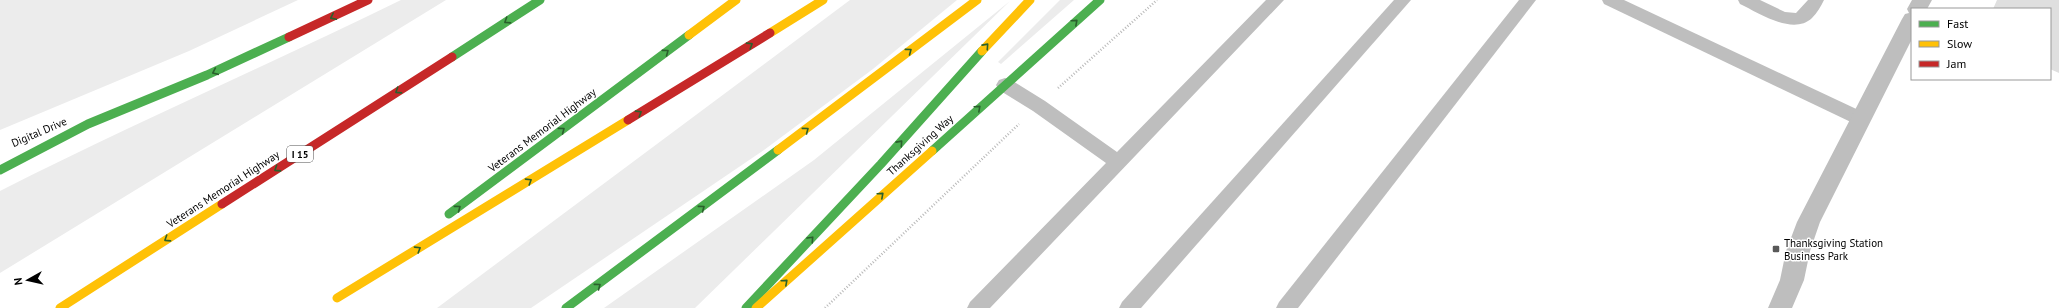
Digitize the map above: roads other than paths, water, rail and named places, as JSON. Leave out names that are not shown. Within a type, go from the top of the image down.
[{"type":"main road","points":[[0,170],[88,124],[214,72],[368,0]]},
{"type":"main road","name":"Veterans Memorial Highway","points":[[60,308],[540,0]]},
{"type":"main road","name":"Veterans Memorial Highway","points":[[444,218],[736,0]]},
{"type":"main road","points":[[337,298],[823,0]]},
{"type":"main road","points":[[566,308],[591,291],[977,0]]},
{"type":"main road","points":[[746,308],[882,164],[996,35],[1030,0]]},
{"type":"main road","name":"Thanksgiving Way","points":[[756,308],[1100,0]]},
{"type":"main road","name":"Digital Drive","points":[[0,162],[88,124]]},
{"type":"main road","points":[[328,305],[419,237]]},
{"type":"street","points":[[1782,308],[1792,280],[1798,251],[1809,222],[1911,21]]},
{"type":"lane","points":[[977,308],[1276,0]]},
{"type":"lane","points":[[1129,308],[1403,0]]},
{"type":"lane","points":[[1286,308],[1528,0]]},
{"type":"lane","points":[[1610,0],[1861,119]]},
{"type":"lane","points":[[1746,0],[1788,19],[1796,20],[1803,17],[1810,11],[1816,0]]},
{"type":"lane","points":[[1005,85],[1039,106],[1118,162]]},
{"type":"place","name":"Thanksgiving Station Business Park","points":[[1776,249]]}]
